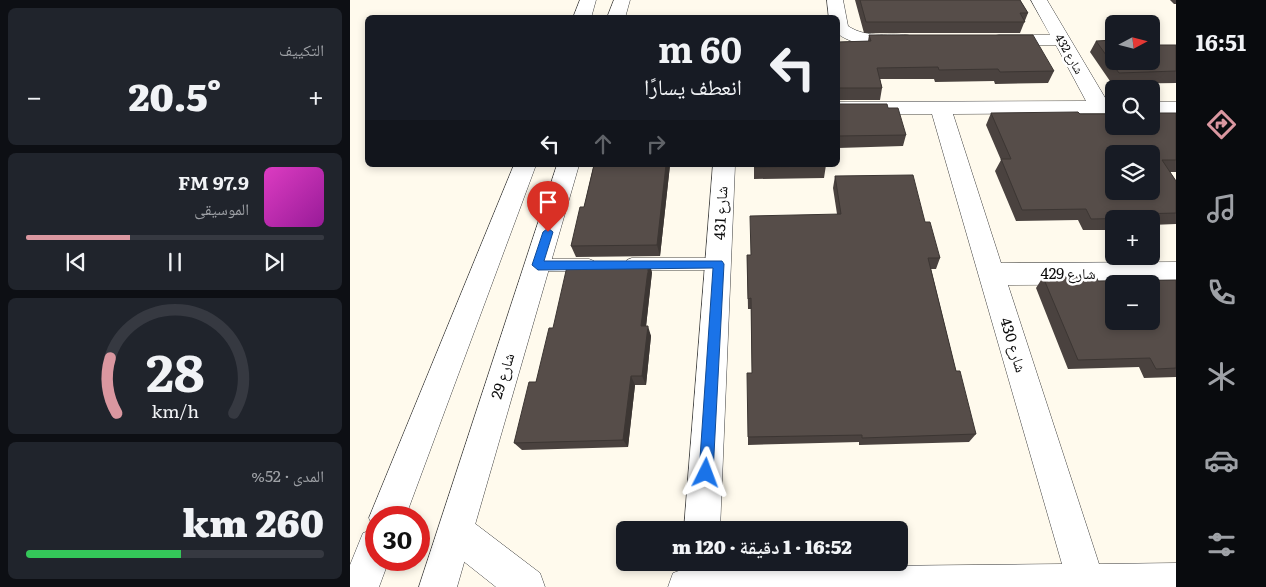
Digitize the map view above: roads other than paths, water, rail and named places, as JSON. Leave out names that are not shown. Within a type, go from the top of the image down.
[{"type":"street","points":[[583,15],[588,0]]},
{"type":"street","points":[[617,15],[622,0]]},
{"type":"street","points":[[835,0],[838,15]]},
{"type":"street","name":"شارع 432","points":[[1039,0],[1062,40],[1105,104]]},
{"type":"street","points":[[840,28],[848,35],[864,40],[923,40]]},
{"type":"street","points":[[982,40],[1062,40]]},
{"type":"street","name":"شارع 430","points":[[940,107],[1086,583]]},
{"type":"street","points":[[840,108],[1105,107]]},
{"type":"street","points":[[1160,108],[1176,108]]},
{"type":"street","points":[[392,506],[524,167]]},
{"type":"street","name":"شارع 29","points":[[438,587],[567,167]]},
{"type":"street","name":"شارع 431","points":[[703,521],[724,167]]},
{"type":"street","name":"شارع 429","points":[[991,274],[1176,273]]},
{"type":"street","points":[[456,532],[526,587]]},
{"type":"street","points":[[360,587],[366,571]]},
{"type":"street","points":[[695,578],[1086,583],[1176,582]]},
{"type":"lane","points":[[538,265],[718,264]]}]
